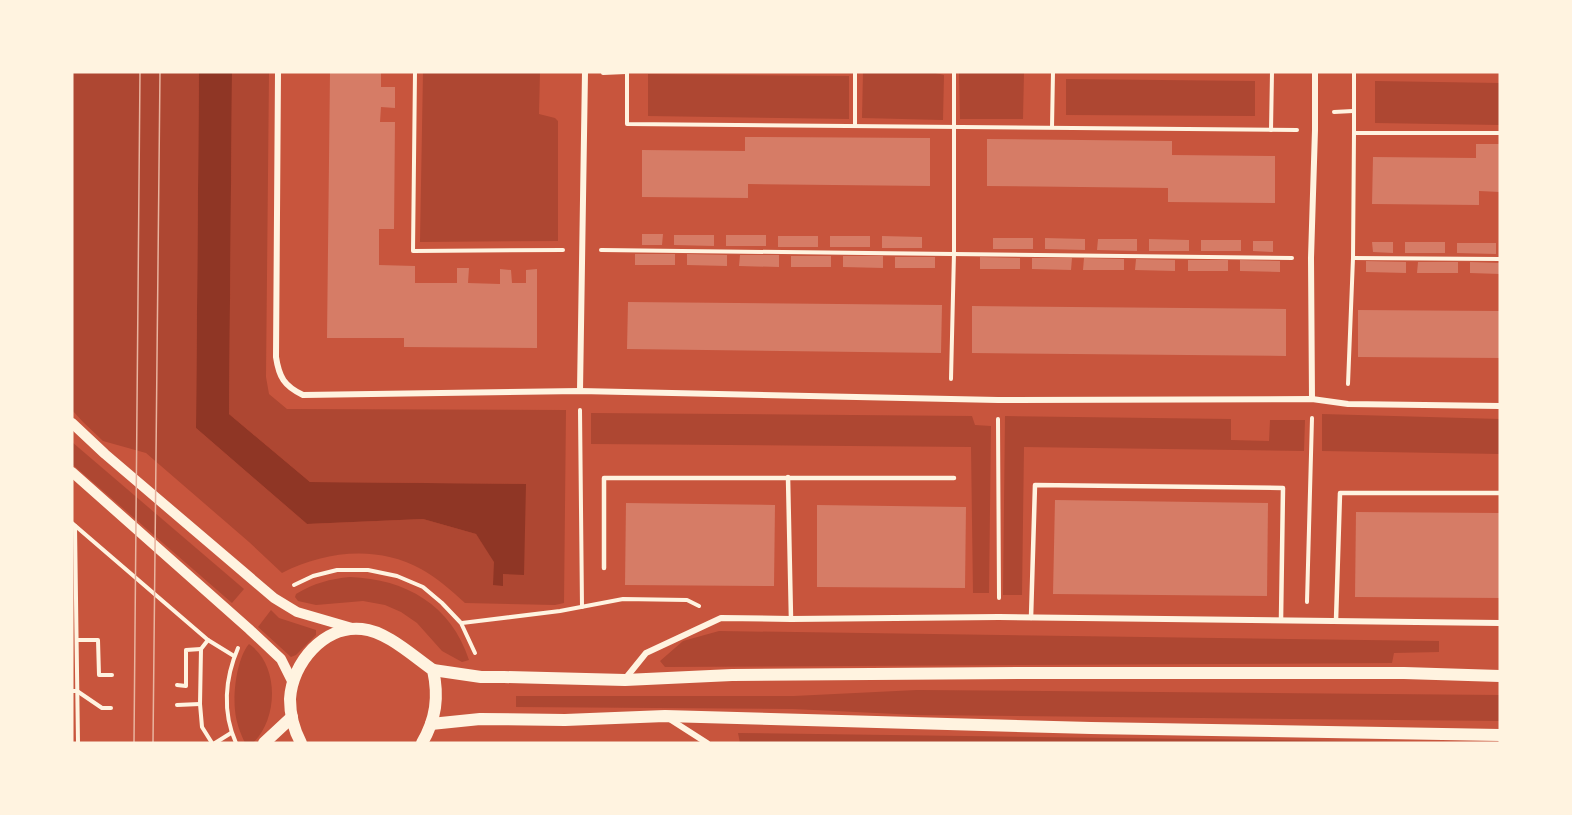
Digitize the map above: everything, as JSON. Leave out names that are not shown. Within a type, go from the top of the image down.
[{"type":"main road","points":[[301,743],[295,732],[290,700],[293,683],[303,660],[320,642],[352,628],[365,629],[386,636],[433,670],[481,677],[625,680],[732,675],[1015,673],[1404,673],[1500,676]]},
{"type":"main road","points":[[422,743],[431,724],[437,698],[433,670]]},
{"type":"main road","points":[[431,724],[480,719],[565,720],[665,716],[1091,728],[1500,735]]},
{"type":"main road","points":[[264,743],[292,717]]},
{"type":"street","points":[[278,72],[276,357],[281,377],[290,389],[303,395],[580,391],[998,400],[1312,399],[1348,404],[1500,406]]},
{"type":"street","points":[[580,391],[585,72]]},
{"type":"street","points":[[1312,399],[1311,258],[1315,72]]},
{"type":"street","points":[[72,423],[105,454],[274,598],[297,612],[352,628]]},
{"type":"street","points":[[72,472],[281,659],[293,683]]},
{"type":"street","points":[[625,680],[645,653],[721,618],[999,617],[1500,623]]},
{"type":"street","points":[[665,716],[707,743]]},
{"type":"lane","points":[[788,477],[791,619]]},
{"type":"lane","points":[[604,568],[604,478],[954,478]]},
{"type":"lane","points":[[1031,618],[1035,485],[1283,488],[1281,620]]},
{"type":"lane","points":[[1336,621],[1340,493],[1500,493]]},
{"type":"path","points":[[415,72],[413,251],[583,250],[1311,258]]},
{"type":"path","points":[[627,72],[627,124],[1315,130]]},
{"type":"path","points":[[855,72],[855,126]]},
{"type":"path","points":[[951,398],[954,72]]},
{"type":"path","points":[[1052,127],[1053,72]]},
{"type":"path","points":[[1271,130],[1272,72]]},
{"type":"path","points":[[1348,404],[1353,258],[1354,72]]},
{"type":"path","points":[[1354,133],[1500,133]]},
{"type":"path","points":[[1353,258],[1500,259]]},
{"type":"path","points":[[580,391],[582,607]]},
{"type":"path","points":[[1307,621],[1312,399]]},
{"type":"path","points":[[998,400],[999,617]]},
{"type":"path","points":[[74,525],[208,640],[234,656]]},
{"type":"path","points":[[74,525],[77,640],[75,691],[78,743]]},
{"type":"path","points":[[337,570],[368,570],[397,576],[423,587],[461,624],[478,662],[481,677]]},
{"type":"path","points":[[461,624],[560,611],[623,599],[687,600],[721,618]]},
{"type":"path","points":[[77,640],[98,640],[99,675],[112,675]]},
{"type":"path","points":[[208,640],[201,649],[202,727],[213,743],[231,733]]},
{"type":"path","points":[[177,685],[186,686],[186,650],[201,649]]},
{"type":"path","points":[[75,691],[102,708],[111,708]]},
{"type":"path","points":[[177,705],[200,704]]},
{"type":"shaded area","points":[[72,72],[199,72],[196,428],[307,524],[423,519],[476,534],[503,574],[525,484],[310,482],[229,414],[232,72],[269,72],[266,377],[269,394],[287,409],[566,410],[564,603],[555,605],[465,603],[444,584],[421,569],[387,556],[369,554],[333,556],[282,573],[146,453],[103,441],[83,422],[72,410]]},
{"type":"shaded area","points":[[199,72],[232,72],[229,414],[310,482],[526,484],[524,575],[503,574],[503,586],[493,585],[494,562],[476,534],[423,519],[307,524],[196,428]]},
{"type":"shaded area","points":[[423,72],[540,72],[539,114],[558,121],[558,241],[420,242]]},
{"type":"shaded area","points":[[863,72],[931,72],[944,75],[943,120],[862,118]]},
{"type":"shaded area","points":[[960,72],[1024,72],[1023,119],[960,119]]},
{"type":"shaded area","points":[[648,74],[849,76],[849,119],[648,116]]},
{"type":"shaded area","points":[[1066,79],[1255,81],[1255,116],[1066,115]]},
{"type":"shaded area","points":[[1375,81],[1500,83],[1500,125],[1375,123]]},
{"type":"shaded area","points":[[591,413],[972,416],[975,425],[991,426],[989,593],[973,593],[971,447],[591,444]]},
{"type":"shaded area","points":[[1322,414],[1500,419],[1500,454],[1322,451]]},
{"type":"shaded area","points":[[1005,416],[1231,419],[1231,440],[1269,441],[1270,420],[1305,420],[1304,451],[1024,447],[1022,595],[1003,595]]},
{"type":"shaded area","points":[[72,442],[244,589],[232,603],[72,464]]},
{"type":"shaded area","points":[[350,577],[390,583],[424,599],[451,624],[469,660],[462,662],[442,651],[417,623],[385,605],[363,601],[316,605],[298,601],[295,597],[296,594],[316,584]]},
{"type":"shaded area","points":[[271,610],[279,618],[316,630],[316,635],[296,655],[291,657],[258,627]]},
{"type":"shaded area","points":[[719,631],[1439,641],[1439,652],[1394,653],[1392,663],[665,667],[660,661],[683,641]]},
{"type":"shaded area","points":[[249,644],[259,653],[266,665],[272,692],[271,707],[261,733],[253,743],[245,743],[236,719],[235,694],[241,658]]},
{"type":"shaded area","points":[[917,690],[1500,695],[1500,721],[918,715],[793,709],[516,707],[516,696],[794,696]]},
{"type":"shaded area","points":[[738,733],[1498,743],[740,743]]},
{"type":"building","points":[[330,72],[381,72],[381,87],[395,87],[395,108],[381,107],[380,122],[395,122],[394,229],[379,229],[379,265],[415,266],[415,283],[457,283],[457,268],[469,268],[468,283],[500,284],[500,269],[511,270],[512,283],[526,283],[526,270],[537,269],[537,348],[404,347],[404,338],[327,338]]},
{"type":"building","points":[[745,137],[930,138],[930,186],[748,184],[748,198],[642,197],[642,150],[745,151]]},
{"type":"building","points":[[987,139],[1172,141],[1172,155],[1275,156],[1275,203],[1168,202],[1168,188],[987,186]]},
{"type":"building","points":[[1476,144],[1500,144],[1500,192],[1479,191],[1479,205],[1372,204],[1373,157],[1476,158]]},
{"type":"building","points":[[642,234],[663,234],[662,245],[642,245]]},
{"type":"building","points":[[674,235],[714,235],[714,246],[674,245]]},
{"type":"building","points":[[726,235],[766,235],[766,246],[726,246]]},
{"type":"building","points":[[778,236],[818,236],[818,247],[778,247]]},
{"type":"building","points":[[830,236],[870,236],[870,247],[830,247]]},
{"type":"building","points":[[882,236],[922,237],[922,248],[882,248]]},
{"type":"building","points":[[993,238],[1033,238],[1033,249],[993,249]]},
{"type":"building","points":[[1045,238],[1085,239],[1085,250],[1045,249]]},
{"type":"building","points":[[1098,239],[1137,239],[1137,251],[1097,250]]},
{"type":"building","points":[[1149,239],[1189,240],[1189,251],[1149,251]]},
{"type":"building","points":[[1201,240],[1241,240],[1241,251],[1201,251]]},
{"type":"building","points":[[1253,241],[1273,241],[1273,252],[1253,251]]},
{"type":"building","points":[[1372,242],[1393,242],[1393,253],[1373,252]]},
{"type":"building","points":[[1405,242],[1445,242],[1445,253],[1405,253]]},
{"type":"building","points":[[1457,243],[1496,243],[1496,254],[1457,253]]},
{"type":"building","points":[[635,254],[675,254],[675,265],[635,265]]},
{"type":"building","points":[[687,254],[727,255],[727,266],[687,265]]},
{"type":"building","points":[[740,255],[779,255],[779,267],[739,266]]},
{"type":"building","points":[[791,256],[831,256],[831,267],[791,267]]},
{"type":"building","points":[[843,256],[883,256],[883,268],[843,267]]},
{"type":"building","points":[[895,257],[935,257],[935,268],[895,268]]},
{"type":"building","points":[[980,257],[1020,258],[1020,269],[980,269]]},
{"type":"building","points":[[1032,258],[1072,258],[1071,270],[1032,269]]},
{"type":"building","points":[[1084,258],[1124,259],[1124,270],[1083,270]]},
{"type":"building","points":[[1136,259],[1175,260],[1175,271],[1135,270]]},
{"type":"building","points":[[1188,260],[1228,260],[1228,271],[1188,271]]},
{"type":"building","points":[[1240,260],[1280,261],[1280,272],[1240,271]]},
{"type":"building","points":[[1366,261],[1406,262],[1406,273],[1366,272]]},
{"type":"building","points":[[1418,262],[1458,262],[1458,273],[1417,273]]},
{"type":"building","points":[[1470,262],[1500,263],[1500,274],[1470,273]]},
{"type":"building","points":[[628,302],[942,305],[941,353],[627,349]]},
{"type":"building","points":[[972,306],[1286,309],[1286,356],[972,353]]},
{"type":"building","points":[[1358,310],[1500,311],[1500,358],[1358,357]]},
{"type":"building","points":[[1055,500],[1268,503],[1267,596],[1053,594]]},
{"type":"building","points":[[626,503],[775,505],[774,586],[625,585]]},
{"type":"building","points":[[817,505],[966,507],[965,588],[817,587]]},
{"type":"building","points":[[1356,512],[1500,513],[1500,598],[1355,597]]},
{"type":"tram line","points":[[134,743],[140,72]]},
{"type":"tram line","points":[[153,743],[160,72]]}]
